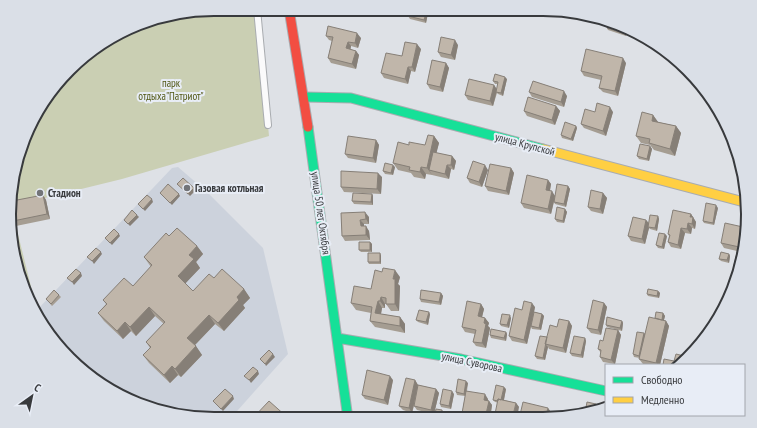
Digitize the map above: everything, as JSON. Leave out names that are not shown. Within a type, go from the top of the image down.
[{"type":"street","name":"улица 50 лет Октября","points":[[290,16],[304,96],[347,412]]},
{"type":"street","name":"улица Крупской","points":[[304,96],[351,98],[741,201]]},
{"type":"street","name":"улица Суворова","points":[[337,338],[461,359],[605,391]]},
{"type":"lane","points":[[258,16],[268,125]]},
{"type":"shaded area","points":[[178,167],[207,192],[263,248],[288,354],[236,412],[201,412],[175,408],[126,392],[104,379],[83,363],[57,335],[39,307],[172,168]]},
{"type":"green space","name":"парк отдыха\"Патриот\"","points":[[201,16],[258,16],[269,136],[122,179],[16,205],[23,163],[36,126],[49,104],[65,83],[93,57],[126,36],[175,20]]},
{"type":"green space","name":"парк отдыха\"Патриот\"","points":[[16,226],[33,295],[20,253]]},
{"type":"building","points":[[408,16],[425,16],[424,20]]},
{"type":"building","points":[[328,26],[357,33],[355,43],[348,42],[346,48],[356,51],[352,64],[328,58],[333,37],[326,36]]},
{"type":"building","points":[[607,27],[625,34],[625,34]]},
{"type":"building","points":[[441,37],[455,40],[451,55],[438,52]]},
{"type":"building","points":[[405,42],[417,44],[412,67],[408,67],[405,79],[381,73],[386,53],[402,56]]},
{"type":"building","points":[[586,49],[623,58],[615,91],[599,88],[602,76],[581,71]]},
{"type":"building","points":[[432,60],[446,63],[440,87],[427,84]]},
{"type":"building","points":[[495,74],[505,77],[501,93],[496,92],[498,82],[493,81]]},
{"type":"building","points":[[469,79],[494,85],[490,101],[465,95]]},
{"type":"building","points":[[533,81],[564,91],[561,102],[529,92]]},
{"type":"building","points":[[528,97],[556,106],[552,120],[524,111]]},
{"type":"building","points":[[597,103],[610,107],[603,131],[581,124],[585,109],[595,112]]},
{"type":"building","points":[[642,112],[653,115],[652,121],[676,126],[670,149],[649,143],[650,139],[636,136]]},
{"type":"building","points":[[565,122],[576,126],[571,139],[561,135]]},
{"type":"building","points":[[428,135],[434,136],[427,168],[421,167],[420,172],[409,170],[410,167],[393,163],[398,142],[409,145],[409,142],[425,145]]},
{"type":"building","points":[[348,136],[376,140],[373,158],[345,154]]},
{"type":"building","points":[[640,144],[650,146],[647,159],[637,156]]},
{"type":"building","points":[[433,152],[452,156],[451,165],[447,165],[445,174],[429,170]]},
{"type":"building","points":[[473,161],[485,165],[479,182],[467,178]]},
{"type":"building","points":[[385,163],[393,165],[391,173],[383,171]]},
{"type":"building","points":[[490,164],[511,168],[506,191],[485,186]]},
{"type":"building","points":[[341,171],[378,173],[377,189],[341,187]]},
{"type":"building","points":[[527,175],[548,180],[546,190],[552,191],[548,209],[521,203]]},
{"type":"building","name":"Газовая котльная","points":[[183,178],[194,188],[188,194],[177,184]]},
{"type":"building","points":[[168,184],[179,194],[170,203],[160,193]]},
{"type":"building","points":[[557,184],[568,186],[564,204],[554,202]]},
{"type":"building","points":[[591,190],[603,193],[600,209],[588,207]]},
{"type":"building","points":[[353,193],[372,194],[371,202],[352,201]]},
{"type":"building","points":[[43,195],[47,214],[16,220],[16,200]]},
{"type":"building","points":[[147,195],[152,199],[143,209],[138,204]]},
{"type":"building","points":[[706,203],[716,205],[713,223],[703,221]]},
{"type":"building","points":[[557,207],[565,209],[563,221],[555,219]]},
{"type":"building","points":[[132,210],[137,215],[128,224],[124,220]]},
{"type":"building","points":[[673,210],[691,214],[690,217],[693,217],[692,224],[688,223],[687,229],[681,228],[678,245],[668,242],[670,235],[668,234]]},
{"type":"building","points":[[365,212],[366,219],[360,220],[361,226],[366,226],[366,235],[342,236],[341,213]]},
{"type":"building","points":[[650,215],[658,216],[655,228],[648,227]]},
{"type":"building","points":[[633,217],[646,220],[642,239],[628,236]]},
{"type":"building","points":[[725,223],[741,227],[738,247],[721,243]]},
{"type":"building","points":[[177,228],[197,246],[189,255],[194,259],[178,276],[193,291],[209,274],[214,278],[222,269],[244,289],[237,297],[239,300],[218,323],[209,315],[187,338],[196,346],[175,369],[172,366],[164,375],[143,355],[151,347],[146,342],[165,322],[149,307],[130,327],[125,322],[117,331],[98,313],[107,304],[103,300],[124,278],[133,286],[152,265],[144,257],[166,233],[169,236]]},
{"type":"building","points":[[114,229],[119,234],[110,243],[105,238]]},
{"type":"building","points":[[659,233],[665,234],[662,247],[656,245]]},
{"type":"building","points":[[359,242],[370,242],[370,250],[359,250]]},
{"type":"building","points":[[96,248],[101,252],[92,261],[87,257]]},
{"type":"building","points":[[721,252],[729,254],[727,260],[719,259]]},
{"type":"building","points":[[368,253],[380,253],[380,262],[368,262]]},
{"type":"building","points":[[383,268],[395,270],[393,279],[395,279],[395,304],[386,304],[386,298],[381,297],[380,301],[378,301],[375,313],[400,317],[400,326],[370,321],[372,307],[351,303],[354,286],[371,289],[375,270],[382,272]]},
{"type":"building","points":[[76,269],[81,273],[72,282],[67,278]]},
{"type":"building","points":[[648,289],[658,291],[657,296],[647,294]]},
{"type":"building","points":[[54,290],[59,295],[51,304],[46,299]]},
{"type":"building","points":[[421,290],[441,293],[439,302],[420,299]]},
{"type":"building","points":[[593,300],[604,303],[598,330],[587,328]]},
{"type":"building","points":[[467,301],[481,304],[478,316],[485,318],[484,323],[486,324],[482,343],[473,342],[476,330],[462,327]]},
{"type":"building","points":[[524,301],[532,303],[524,340],[509,336],[515,308],[522,310]]},
{"type":"building","points":[[419,310],[429,312],[426,322],[416,320]]},
{"type":"building","points":[[534,312],[542,314],[539,328],[531,326]]},
{"type":"building","points":[[656,312],[663,313],[662,320],[655,318]]},
{"type":"building","points":[[502,314],[510,315],[507,325],[500,324]]},
{"type":"building","points":[[607,317],[622,321],[620,328],[606,325]]},
{"type":"building","points":[[649,317],[666,321],[656,363],[639,359]]},
{"type":"building","points":[[559,319],[569,321],[563,348],[545,344],[550,325],[557,327]]},
{"type":"building","points":[[606,328],[618,330],[611,360],[600,357],[601,350],[598,349],[600,340],[603,341]]},
{"type":"building","points":[[491,329],[506,332],[504,338],[490,335]]},
{"type":"building","points":[[637,332],[644,333],[639,356],[633,354]]},
{"type":"building","points":[[540,336],[547,337],[543,358],[535,356]]},
{"type":"building","points":[[574,336],[585,338],[581,355],[570,353]]},
{"type":"building","points":[[269,350],[273,354],[265,364],[260,359]]},
{"type":"building","points":[[676,354],[682,355],[673,364],[663,364],[664,359],[674,361]]},
{"type":"building","points":[[253,367],[258,371],[249,380],[244,376]]},
{"type":"building","points":[[367,370],[390,376],[384,400],[362,395]]},
{"type":"building","points":[[406,378],[415,380],[409,408],[399,406]]},
{"type":"building","points":[[458,379],[466,381],[464,394],[456,392]]},
{"type":"building","points":[[418,385],[436,389],[431,410],[414,406]]},
{"type":"building","points":[[496,385],[504,387],[501,400],[498,399],[498,401],[493,400]]},
{"type":"building","points":[[225,389],[233,396],[221,409],[213,401]]},
{"type":"building","points":[[443,389],[452,391],[449,406],[440,404]]},
{"type":"building","points":[[466,391],[485,394],[484,400],[489,401],[486,412],[462,412]]},
{"type":"building","points":[[498,399],[516,403],[514,412],[495,412]]},
{"type":"building","points":[[269,401],[281,412],[259,412]]},
{"type":"building","points":[[523,402],[548,408],[547,412],[521,412]]},
{"type":"building","points":[[587,402],[596,404],[594,405],[586,407]]},
{"type":"building","points":[[436,409],[442,410],[442,412],[435,412]]},
{"type":"traffic: fast","points":[[304,97],[351,98],[543,149]]},
{"type":"traffic: fast","points":[[308,127],[347,412]]},
{"type":"traffic: fast","points":[[337,338],[461,359],[605,391]]},
{"type":"traffic: slow","points":[[543,149],[741,201]]},
{"type":"traffic: jam","points":[[290,16],[308,127]]},
{"type":"place","name":"Газовая котльная","points":[[187,188]]},
{"type":"place","name":"Стадион","points":[[40,193]]}]
